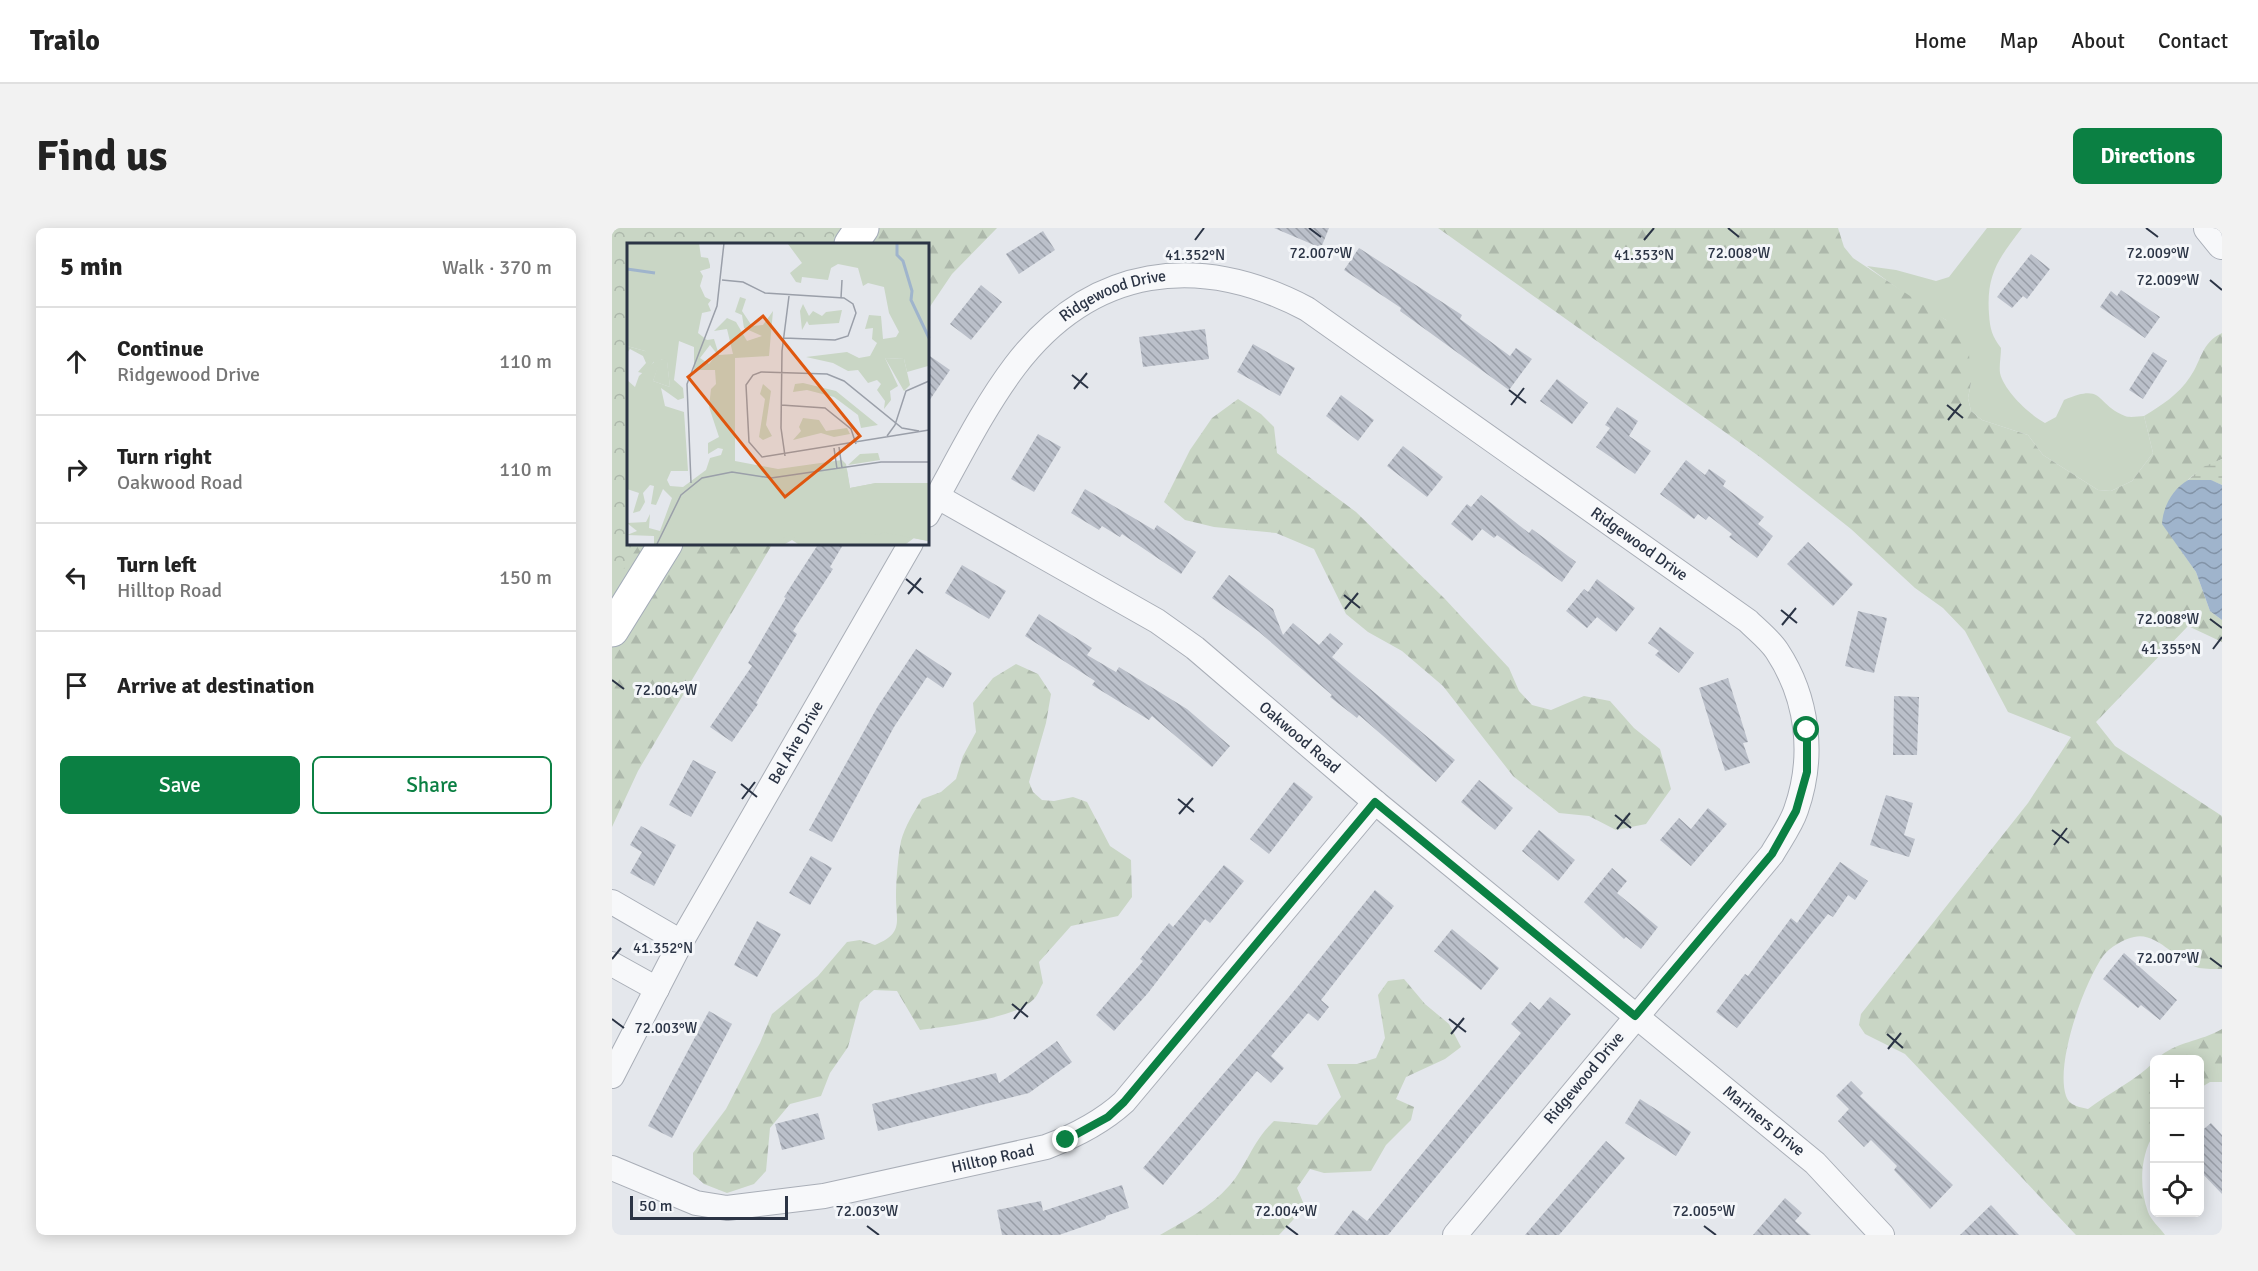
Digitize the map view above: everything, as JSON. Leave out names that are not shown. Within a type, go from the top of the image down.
[{"type":"main road","points":[[852,243],[862,228]]},
{"type":"main road","points":[[612,630],[665,544]]},
{"type":"street","points":[[2209,228],[2222,244]]},
{"type":"street","name":"Ridgewood Drive","points":[[932,506],[1016,365],[1042,335],[1078,307],[1096,295],[1135,281],[1181,275],[1226,278],[1264,288],[1307,309],[1748,621],[1776,649],[1797,690],[1807,730],[1807,772],[1796,811],[1772,854],[1455,1235]]},
{"type":"street","name":"Oakwood Road","points":[[932,506],[1157,621],[1195,648],[1375,802],[1635,1016]]},
{"type":"street","name":"Bel Aire Drive","points":[[612,1077],[681,942],[910,544]]},
{"type":"street","name":"Hilltop Road","points":[[612,1168],[696,1203],[727,1208],[747,1207],[824,1196],[1046,1147],[1066,1140],[1108,1117],[1124,1102],[1375,802]]},
{"type":"street","points":[[612,902],[681,942]]},
{"type":"street","points":[[612,964],[657,989]]},
{"type":"street","name":"Mariners Drive","points":[[1635,1016],[1815,1163],[1881,1235]]},
{"type":"green space","points":[[612,228],[997,228],[952,274],[928,310],[928,243],[627,243],[627,544],[772,544],[638,771],[612,827]]},
{"type":"green space","points":[[612,228],[839,228],[830,243],[627,243],[627,544],[639,544],[612,587]]},
{"type":"green space","points":[[1438,228],[1838,228],[1844,247],[1853,258],[1946,320],[1968,339],[1971,383],[1968,398],[1971,411],[1982,420],[2028,435],[2043,455],[2098,490],[2111,491],[2132,481],[2153,453],[2144,416],[2163,404],[2180,389],[2194,371],[2206,347],[2222,333],[2222,459],[2199,471],[2184,484],[2162,523],[2196,572],[2210,611],[2222,620],[2222,642],[2188,626],[2096,722],[2115,746],[2222,816],[2222,969],[2199,968],[2191,965],[2151,938],[2134,937],[2117,944],[2103,956],[2080,1003],[2064,1064],[2067,1099],[2075,1106],[2088,1109],[2150,1065],[2150,1140],[2142,1172],[2142,1182],[2150,1217],[2165,1235],[2076,1235],[1905,1054],[1865,1034],[1859,1025],[1861,1014],[2028,803],[2071,737],[2008,712],[1965,631],[1943,608],[1915,588],[1851,529],[1760,457]]},
{"type":"green space","points":[[1987,228],[2022,228],[1996,267],[1990,288],[1990,324],[2001,348],[2002,380],[2025,408],[2045,423],[2056,417],[2064,400],[2087,393],[2099,397],[2115,411],[2125,416],[2144,416],[2153,453],[2132,481],[2111,491],[2098,490],[2043,455],[2028,435],[1982,420],[1971,411],[1968,398],[1971,383],[1946,320],[1926,309],[1867,266],[1896,270],[1936,281],[1949,277]]},
{"type":"green space","points":[[1238,399],[1261,414],[1274,427],[1277,453],[1356,512],[1445,599],[1509,668],[1519,691],[1532,705],[1551,710],[1584,696],[1610,701],[1634,728],[1660,749],[1671,789],[1646,824],[1616,830],[1589,816],[1559,813],[1513,776],[1443,686],[1402,651],[1368,632],[1346,614],[1314,549],[1276,533],[1214,527],[1185,520],[1164,502],[1190,450],[1212,418]]},
{"type":"green space","points":[[2222,459],[2222,485],[2210,480],[2188,480],[2203,467]]},
{"type":"green space","points":[[1016,664],[1038,674],[1051,694],[1046,723],[1029,782],[1033,792],[1042,800],[1054,801],[1073,797],[1087,802],[1110,846],[1131,860],[1132,897],[1118,916],[1071,926],[1039,962],[1043,983],[1035,997],[1025,1006],[1012,1012],[963,1024],[920,1030],[897,991],[874,990],[860,1002],[848,1047],[830,1073],[821,1096],[790,1104],[770,1128],[766,1171],[754,1184],[727,1193],[704,1184],[693,1174],[693,1153],[726,1109],[760,1043],[772,1014],[818,976],[847,942],[860,940],[875,945],[891,936],[894,931],[897,920],[896,890],[899,854],[907,825],[922,799],[941,792],[956,779],[963,756],[976,732],[973,703],[993,678]]},
{"type":"green space","points":[[1404,979],[1425,1004],[1449,1024],[1461,1047],[1445,1059],[1406,1077],[1396,1099],[1414,1107],[1411,1120],[1386,1145],[1371,1171],[1324,1173],[1310,1169],[1297,1188],[1305,1207],[1279,1235],[1160,1235],[1197,1213],[1222,1194],[1235,1178],[1260,1137],[1274,1121],[1317,1125],[1341,1097],[1327,1064],[1357,1064],[1376,1058],[1385,1038],[1378,995],[1388,981]]},
{"type":"green space","points":[[2222,1029],[2222,1082],[2210,1082],[2204,1086],[2204,1055],[2162,1055],[2180,1045]]},
{"type":"water","points":[[2188,480],[2211,480],[2222,485],[2222,620],[2210,611],[2196,572],[2162,524],[2164,511],[2170,499]]},
{"type":"building","points":[[1274,228],[1329,228],[1321,248]]},
{"type":"building","points":[[1043,231],[1055,250],[1019,274],[1006,254]]},
{"type":"building","points":[[1359,248],[1462,315],[1460,319],[1510,356],[1516,348],[1532,359],[1509,390],[1400,311],[1401,308],[1344,270]]},
{"type":"building","points":[[2031,254],[2050,269],[2027,299],[2023,296],[2012,308],[1997,297]]},
{"type":"building","points":[[981,285],[1002,302],[971,340],[950,324]]},
{"type":"building","points":[[2121,290],[2160,317],[2145,338],[2100,307],[2111,291],[2117,296]]},
{"type":"building","points":[[1205,329],[1209,359],[1143,367],[1139,337]]},
{"type":"building","points":[[1253,344],[1295,368],[1280,396],[1237,372]]},
{"type":"building","points":[[2153,352],[2167,361],[2143,399],[2129,390]]},
{"type":"building","points":[[928,355],[950,370],[928,403]]},
{"type":"building","points":[[1557,379],[1588,403],[1572,424],[1540,401]]},
{"type":"building","points":[[1341,395],[1374,420],[1358,441],[1326,416]]},
{"type":"building","points":[[1617,407],[1638,421],[1629,436],[1651,451],[1635,474],[1596,447],[1610,428],[1605,425]]},
{"type":"building","points":[[1038,434],[1061,447],[1034,492],[1011,479]]},
{"type":"building","points":[[1403,446],[1443,477],[1427,497],[1387,466]]},
{"type":"building","points":[[1686,460],[1705,475],[1709,469],[1726,481],[1723,486],[1764,517],[1758,524],[1773,536],[1757,558],[1729,537],[1732,534],[1709,516],[1706,520],[1698,514],[1694,519],[1660,494]]},
{"type":"building","points":[[1085,489],[1154,530],[1157,525],[1196,552],[1181,574],[1122,534],[1120,537],[1102,526],[1099,530],[1071,513]]},
{"type":"building","points":[[1481,495],[1529,533],[1532,529],[1576,562],[1562,582],[1497,535],[1494,538],[1482,529],[1472,541],[1451,524],[1467,504],[1471,507]]},
{"type":"building","points":[[1808,542],[1853,584],[1833,606],[1787,564]]},
{"type":"building","points":[[818,544],[843,544],[830,567],[833,569],[793,631],[797,634],[756,703],[758,704],[732,742],[710,727],[752,666],[748,663],[786,598],[784,597]]},
{"type":"building","points":[[962,565],[1006,591],[989,619],[945,593]]},
{"type":"building","points":[[1229,575],[1273,609],[1283,635],[1293,623],[1319,645],[1330,633],[1343,644],[1332,657],[1455,760],[1436,782],[1359,715],[1357,718],[1330,697],[1332,695],[1258,631],[1212,598]]},
{"type":"building","points":[[1597,579],[1635,608],[1616,632],[1597,617],[1587,628],[1566,611],[1584,589],[1588,592]]},
{"type":"building","points":[[1858,611],[1887,618],[1874,673],[1845,666]]},
{"type":"building","points":[[1039,614],[1092,648],[1087,655],[1116,672],[1119,667],[1187,709],[1230,746],[1212,767],[1152,716],[1149,720],[1092,685],[1095,681],[1025,636]]},
{"type":"building","points":[[1660,627],[1694,653],[1679,673],[1655,655],[1659,651],[1648,643]]},
{"type":"building","points":[[916,649],[952,673],[943,688],[927,677],[894,727],[832,842],[809,830],[878,706]]},
{"type":"building","points":[[1728,678],[1748,742],[1743,743],[1750,763],[1725,771],[1699,688]]},
{"type":"building","points":[[1894,696],[1919,697],[1917,755],[1893,755]]},
{"type":"building","points":[[693,760],[716,772],[691,817],[669,805]]},
{"type":"building","points":[[1479,780],[1513,808],[1495,830],[1461,802]]},
{"type":"building","points":[[1294,782],[1313,797],[1269,854],[1250,839]]},
{"type":"building","points":[[1886,795],[1913,803],[1904,835],[1915,839],[1909,857],[1870,845]]},
{"type":"building","points":[[1708,808],[1727,824],[1691,866],[1660,840],[1679,818],[1691,829]]},
{"type":"building","points":[[641,826],[676,845],[654,886],[630,873],[642,852],[630,845]]},
{"type":"building","points":[[1539,830],[1575,860],[1558,881],[1522,851]]},
{"type":"building","points":[[811,856],[832,868],[810,905],[789,893]]},
{"type":"building","points":[[1840,862],[1868,881],[1855,900],[1848,895],[1833,917],[1828,914],[1737,1028],[1716,1012],[1745,974],[1748,976],[1791,918],[1797,923]]},
{"type":"building","points":[[1224,865],[1244,881],[1210,923],[1205,919],[1148,993],[1114,1031],[1096,1015],[1143,961],[1140,959],[1169,923],[1173,927]]},
{"type":"building","points":[[1612,868],[1627,881],[1617,893],[1658,927],[1641,949],[1626,937],[1624,939],[1584,902]]},
{"type":"building","points":[[1375,890],[1394,906],[1321,1000],[1329,1007],[1318,1021],[1308,1013],[1271,1056],[1284,1068],[1271,1083],[1257,1071],[1163,1185],[1143,1168],[1289,997]]},
{"type":"building","points":[[757,921],[781,934],[757,977],[734,965]]},
{"type":"building","points":[[1452,929],[1499,968],[1481,990],[1434,951]]},
{"type":"building","points":[[2124,953],[2177,1000],[2160,1020],[2141,1005],[2138,1008],[2103,979]]},
{"type":"building","points":[[1550,997],[1571,1014],[1388,1235],[1334,1235],[1353,1210],[1367,1221],[1521,1033],[1511,1024],[1530,1002],[1539,1010]]},
{"type":"building","points":[[709,1011],[732,1024],[672,1138],[648,1126]]},
{"type":"building","points":[[1057,1041],[1072,1062],[1029,1093],[878,1131],[872,1104],[996,1073],[999,1083]]},
{"type":"building","points":[[1851,1081],[1863,1093],[1860,1096],[1953,1185],[1930,1209],[1894,1170],[1897,1166],[1871,1140],[1864,1147],[1838,1121],[1849,1109],[1836,1096]]},
{"type":"building","points":[[1640,1099],[1691,1132],[1676,1156],[1625,1123]]},
{"type":"building","points":[[818,1113],[825,1139],[782,1150],[775,1124]]},
{"type":"building","points":[[2211,1123],[2222,1135],[2222,1194],[2204,1175],[2204,1129]]},
{"type":"building","points":[[1606,1141],[1625,1158],[1559,1235],[1525,1235]]},
{"type":"building","points":[[1122,1185],[1129,1208],[1106,1216],[1105,1219],[1059,1235],[1002,1235],[997,1210],[1041,1201],[1043,1211]]},
{"type":"building","points":[[1785,1198],[1802,1213],[1795,1221],[1811,1235],[1753,1235]]},
{"type":"building","points":[[1991,1205],[2019,1235],[1960,1235]]},
{"type":"route","points":[[1066,1140],[1108,1117],[1124,1102],[1375,802],[1635,1016],[1772,854],[1796,811],[1807,772],[1807,730]]}]
